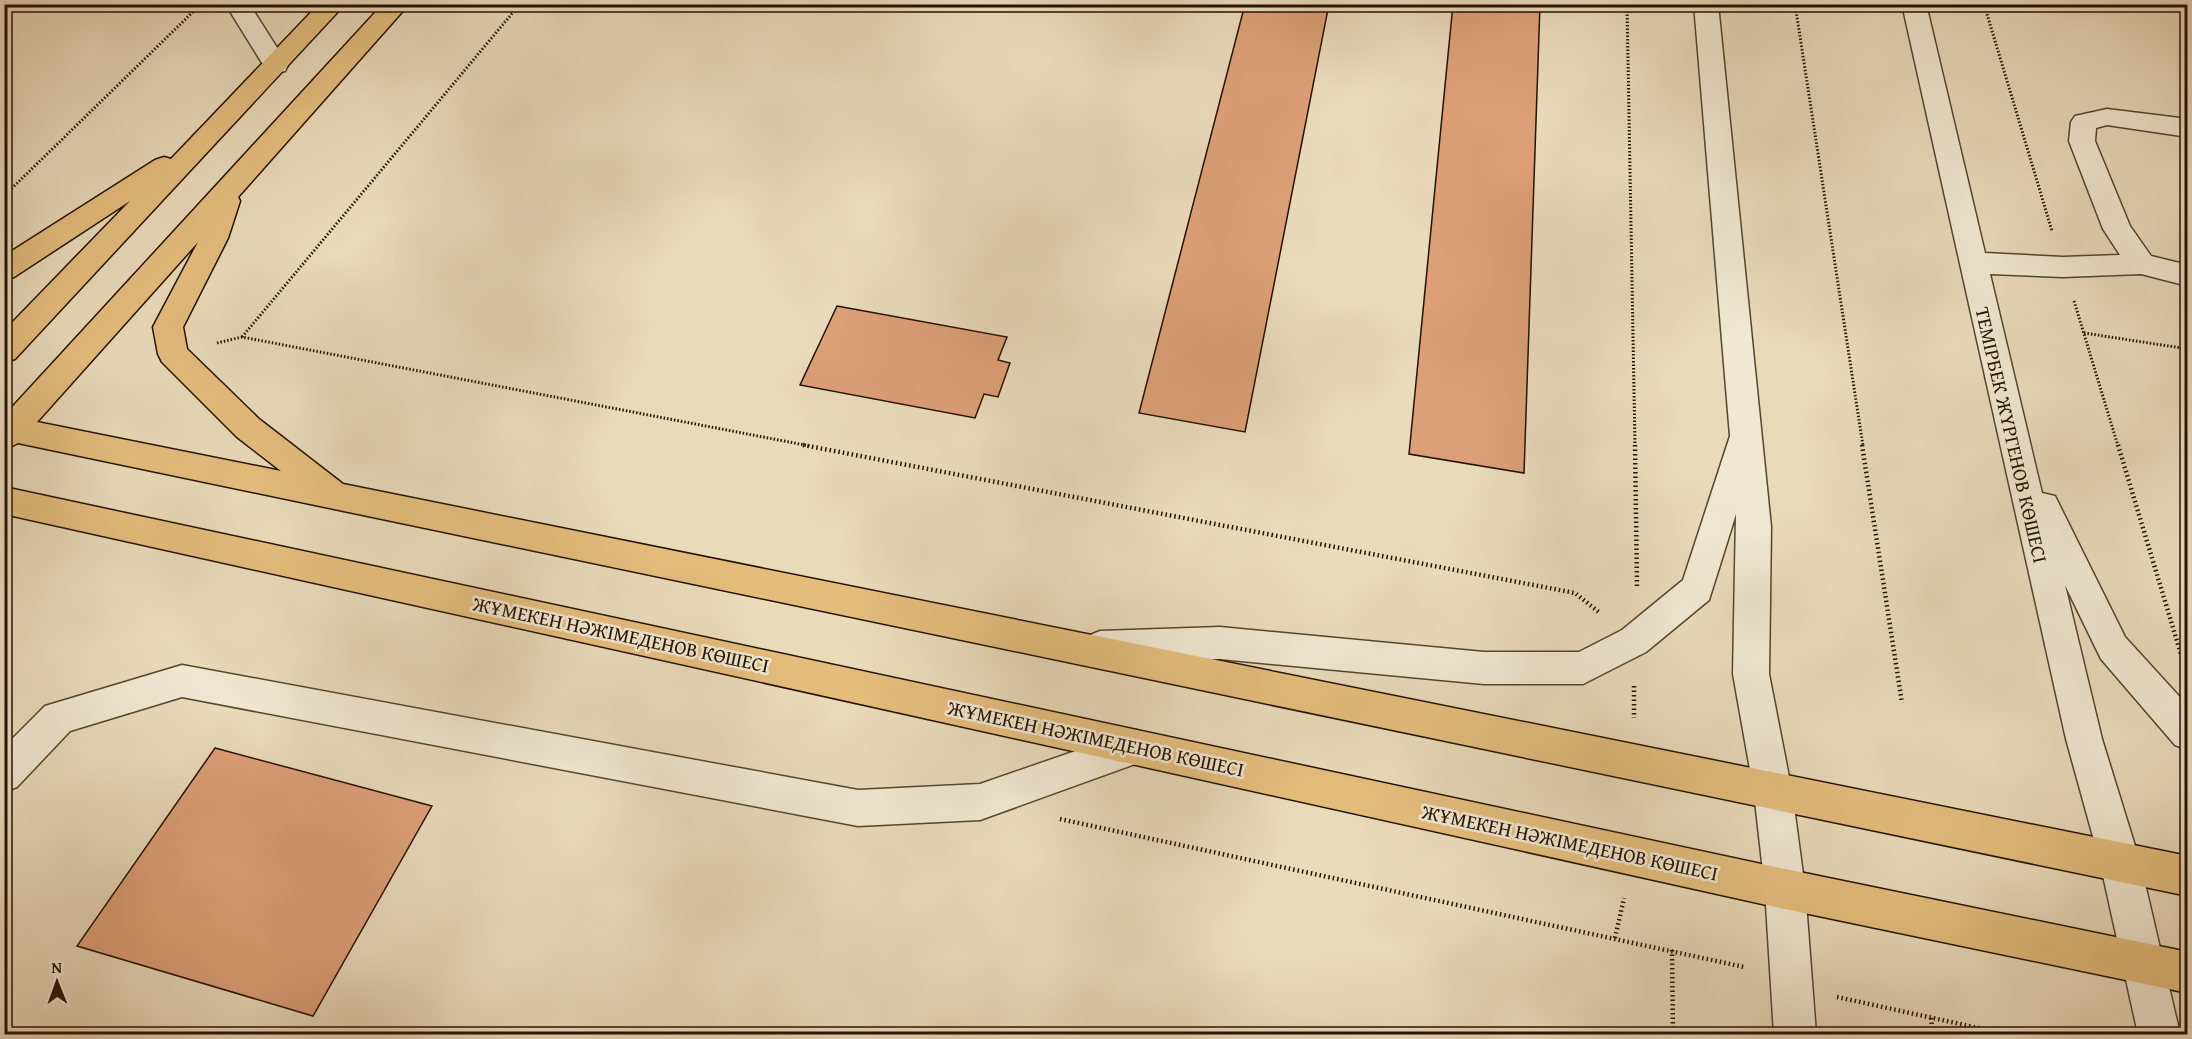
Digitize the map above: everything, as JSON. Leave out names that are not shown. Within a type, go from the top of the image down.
[{"type":"main road","points":[[4,351],[333,4]]},
{"type":"main road","points":[[7,432],[397,4]]},
{"type":"main road","points":[[4,270],[135,183],[202,143]]},
{"type":"main road","points":[[230,189],[214,238],[168,327],[173,354],[248,428],[337,497]]},
{"type":"main road","points":[[7,432],[337,497],[2187,876]]},
{"type":"main road","name":"ЖҰМЕКЕН НӘЖІМЕДЕНОВ КӨШЕСІ","points":[[4,500],[1785,889],[2187,973]]},
{"type":"street","points":[[249,4],[243,13],[276,65]]},
{"type":"street","points":[[1706,4],[1754,527],[1751,674],[1773,792],[1785,889],[1795,1035]]},
{"type":"street","name":"ТЕМІРБЕК ЖҮРГЕНОВ КӨШЕСІ","points":[[1914,4],[2084,739],[2120,862],[2142,964]]},
{"type":"street","points":[[2141,264],[2118,229],[2082,141],[2084,122],[2107,117],[2187,128]]},
{"type":"street","points":[[1973,263],[2063,267],[2141,264],[2187,276]]},
{"type":"street","points":[[1073,648],[1220,643],[1484,668],[1584,668],[1635,641],[1697,589],[1745,429]]},
{"type":"street","points":[[2015,447],[2113,648],[2187,733]]},
{"type":"street","points":[[4,774],[58,718],[182,681],[858,808],[980,802],[1136,747]]},
{"type":"street","points":[[2142,964],[2159,1035]]},
{"type":"path","points":[[4,196],[201,4]]},
{"type":"path","points":[[242,337],[520,4]]},
{"type":"path","points":[[1627,4],[1638,571],[1633,763]]},
{"type":"path","points":[[1795,4],[1902,704]]},
{"type":"path","points":[[1984,4],[2184,664]]},
{"type":"path","points":[[2084,333],[2187,349]]},
{"type":"path","points":[[173,354],[242,337],[1575,593],[1635,641]]},
{"type":"path","points":[[1049,817],[1734,963],[1792,987],[2006,1035]]},
{"type":"path","points":[[1672,950],[1673,1035]]},
{"type":"path","points":[[1931,1018],[1933,1035]]},
{"type":"building","points":[[1245,4],[1329,4],[1245,432],[1139,413]]},
{"type":"building","points":[[1453,4],[1540,4],[1524,473],[1409,454]]},
{"type":"building","points":[[837,306],[1007,337],[998,360],[1010,363],[998,397],[984,394],[975,418],[800,385]]},
{"type":"building","points":[[215,748],[432,806],[313,1016],[77,946]]}]
